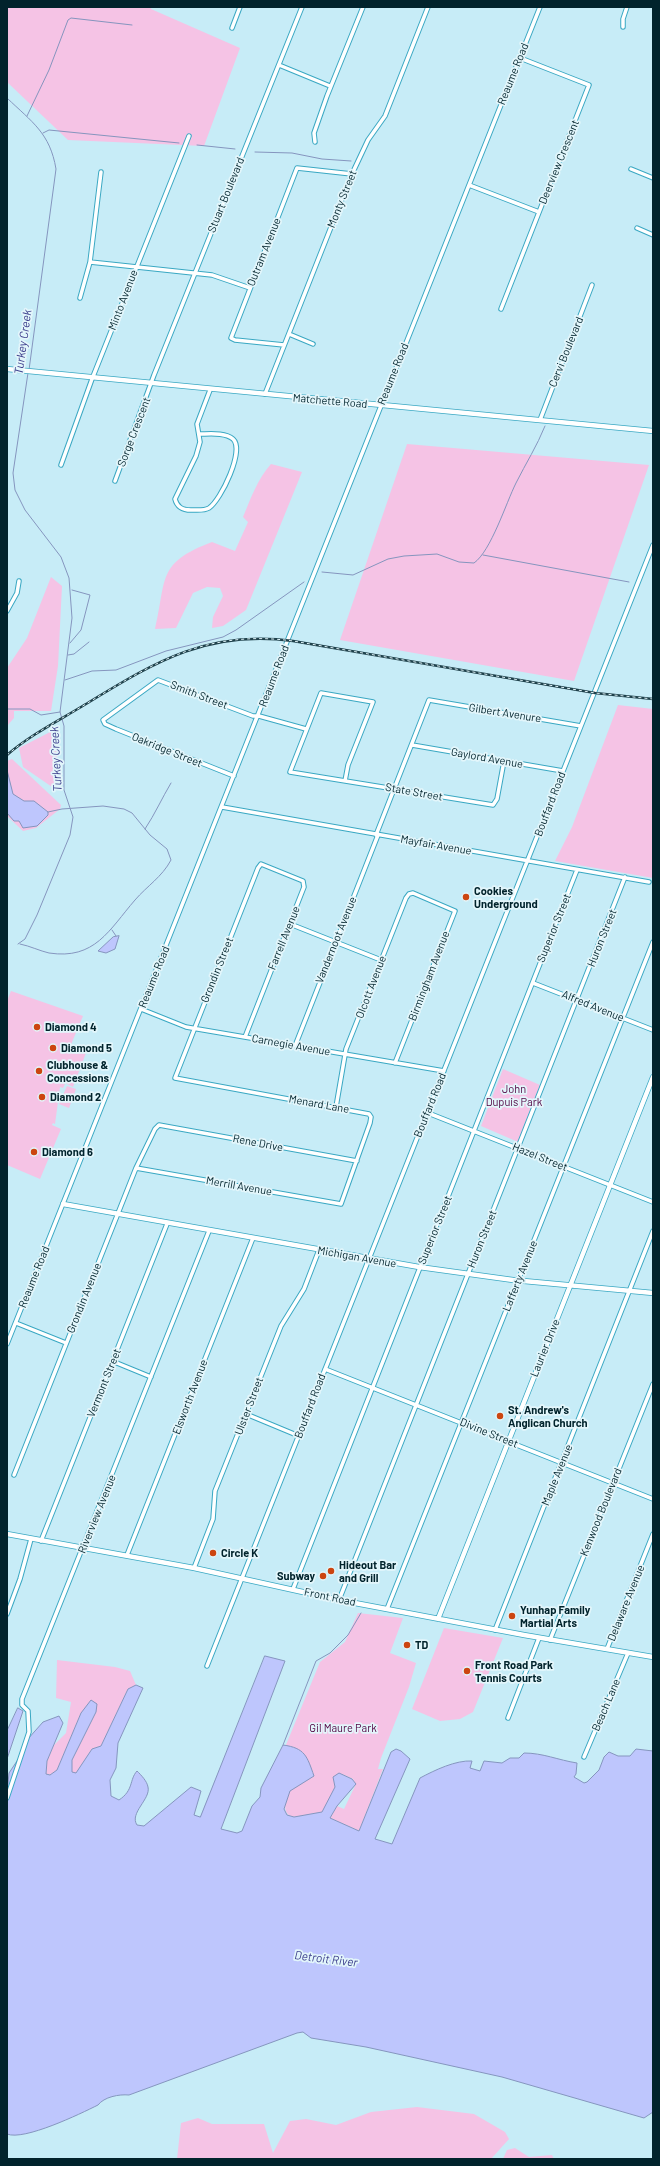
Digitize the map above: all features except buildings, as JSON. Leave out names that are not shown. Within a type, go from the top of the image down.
[{"type":"street","points":[[232,28],[240,7]]},
{"type":"street","name":"Stuart Boulevard","points":[[152,383],[194,274],[302,7]]},
{"type":"street","points":[[315,142],[314,133],[330,86],[363,7]]},
{"type":"street","name":"Monty Street","points":[[264,395],[352,174],[368,140],[385,116],[428,7]]},
{"type":"street","name":"Reaume Road","points":[[7,1344],[259,716],[540,7]]},
{"type":"street","points":[[623,27],[623,19],[627,7]]},
{"type":"street","name":"Deerview Crescent","points":[[501,309],[589,85],[520,58]]},
{"type":"street","points":[[279,65],[330,86]]},
{"type":"street","name":"Minto Avenue","points":[[61,465],[92,379],[189,136]]},
{"type":"street","name":"Outram Avenue","points":[[284,345],[236,340],[231,338],[297,168],[352,174]]},
{"type":"street","points":[[631,169],[653,178]]},
{"type":"street","points":[[80,298],[90,262],[101,172]]},
{"type":"street","points":[[469,185],[539,212]]},
{"type":"street","points":[[637,228],[653,235]]},
{"type":"street","points":[[90,262],[228,279],[250,288]]},
{"type":"street","name":"Cervi Boulevard","points":[[540,420],[592,284]]},
{"type":"street","points":[[289,334],[313,344]]},
{"type":"street","name":"Matchette Road","points":[[7,370],[653,431]]},
{"type":"street","name":"Sorge Crescent","points":[[115,481],[152,383]]},
{"type":"street","points":[[199,434],[229,436],[234,439],[237,447],[236,453],[227,480],[213,503],[202,510],[183,509],[177,505],[175,499],[196,456],[199,434],[197,424],[210,390]]},
{"type":"street","name":"Bouffard Road","points":[[207,1666],[653,545]]},
{"type":"street","points":[[7,612],[20,581]]},
{"type":"street","name":"Smith Street","points":[[102,720],[158,680],[253,716],[259,716],[306,729]]},
{"type":"street","points":[[306,729],[321,693],[373,702],[348,765],[345,781]]},
{"type":"street","name":"Gilbert Avenure","points":[[429,700],[581,726]]},
{"type":"street","name":"Vandernoot Avenue","points":[[295,1046],[429,700]]},
{"type":"street","name":"Oakridge Street","points":[[102,720],[105,724],[116,729],[234,776]]},
{"type":"street","name":"State Street","points":[[306,729],[290,772],[493,805],[497,799],[504,761]]},
{"type":"street","name":"Gaylord Avenue","points":[[412,745],[563,771]]},
{"type":"street","name":"Mayfair Avenue","points":[[222,807],[649,882]]},
{"type":"street","name":"Farrell Avenue","points":[[245,1037],[304,887],[303,881],[261,864]]},
{"type":"street","name":"Grondin Street","points":[[175,1078],[193,1028],[258,868],[261,864]]},
{"type":"street","name":"Superior Street","points":[[293,1589],[577,870]]},
{"type":"street","name":"Huron Street","points":[[339,1600],[625,877]]},
{"type":"street","name":"Olcott Avenue","points":[[336,1107],[347,1054],[346,1049],[409,894],[416,894],[433,901]]},
{"type":"street","name":"Birmingham Avenue","points":[[395,1063],[455,911],[433,901]]},
{"type":"street","points":[[290,924],[381,960]]},
{"type":"street","name":"Lafferty Avenue","points":[[387,1609],[653,942]]},
{"type":"street","name":"Alfred Avenue","points":[[533,982],[653,1030]]},
{"type":"street","name":"Carnegie Avenue","points":[[141,1009],[193,1028],[444,1071]]},
{"type":"street","name":"Laurier Drive","points":[[438,1619],[653,1077]]},
{"type":"street","name":"Menard Lane","points":[[175,1078],[369,1114],[371,1117],[341,1204]]},
{"type":"street","name":"Hazel Street","points":[[428,1113],[475,1130],[653,1202]]},
{"type":"street","name":"Rene Drive","points":[[159,1124],[357,1161]]},
{"type":"street","name":"Grondin Avenue","points":[[14,1475],[136,1168],[155,1129],[159,1124]]},
{"type":"street","name":"Merrill Avenue","points":[[136,1168],[341,1204]]},
{"type":"street","name":"Michigan Avenue","points":[[63,1204],[167,1224],[370,1258],[420,1268],[518,1280],[653,1293]]},
{"type":"street","name":"Vermont Street","points":[[41,1541],[167,1224]]},
{"type":"street","name":"Riverview Avenue","points":[[7,1798],[29,1732],[28,1711],[22,1705],[22,1699],[209,1231]]},
{"type":"street","name":"Maple Avenue","points":[[495,1630],[653,1231]]},
{"type":"street","name":"Elsworth Avenue","points":[[127,1555],[253,1238]]},
{"type":"street","name":"Ulster Street","points":[[194,1568],[213,1519],[215,1491],[281,1326],[304,1289],[319,1250]]},
{"type":"street","points":[[16,1323],[66,1343]]},
{"type":"street","points":[[112,1361],[151,1377]]},
{"type":"street","name":"Divine Street","points":[[325,1369],[462,1422],[653,1499]]},
{"type":"street","name":"Kenwood Boulevard","points":[[550,1640],[653,1384]]},
{"type":"street","points":[[246,1414],[299,1436]]},
{"type":"street","name":"Front Road","points":[[7,1534],[31,1540],[127,1555],[194,1568],[339,1600],[495,1630],[653,1657]]},
{"type":"street","name":"Delaware Avenue","points":[[607,1649],[653,1534]]},
{"type":"street","points":[[7,1614],[20,1579],[31,1540]]},
{"type":"street","points":[[508,1718],[539,1638]]},
{"type":"street","name":"Beach Lane","points":[[584,1757],[628,1653]]},
{"type":"green space","points":[[7,7],[151,7],[151,9],[240,48],[204,146],[68,140],[7,82]]},
{"type":"green space","points":[[407,444],[649,465],[574,681],[340,640]]},
{"type":"green space","points":[[271,464],[302,472],[246,610],[223,626],[212,628],[213,617],[223,596],[220,588],[207,587],[193,593],[176,628],[155,629],[164,585],[167,575],[173,566],[181,557],[212,542],[235,551],[248,522],[243,517],[258,483]]},
{"type":"green space","points":[[51,577],[62,586],[58,666],[51,711],[14,711],[14,718],[7,726],[7,668],[27,638]]},
{"type":"green space","points":[[618,705],[653,709],[653,878],[555,861],[572,827]]},
{"type":"green space","points":[[54,730],[58,739],[55,789],[23,767],[19,748]]},
{"type":"green space","points":[[12,759],[61,805],[60,809],[36,828],[23,831],[7,816],[7,761]]},
{"type":"green space","points":[[11,991],[83,1016],[70,1047],[86,1053],[73,1087],[61,1081],[65,1084],[63,1088],[60,1087],[55,1124],[53,1123],[52,1125],[61,1129],[40,1179],[7,1165],[7,1001]]},
{"type":"green space","name":"John Dupuis Park","points":[[503,1069],[540,1085],[518,1142],[481,1126]]},
{"type":"green space","points":[[67,1086],[76,1089],[69,1108],[59,1104]]},
{"type":"green space","name":"Gil Maure Park","points":[[358,1613],[403,1618],[390,1653],[416,1663],[409,1687],[381,1758],[378,1769],[383,1769],[359,1831],[330,1818],[337,1806],[344,1809],[355,1786],[353,1779],[342,1774],[322,1813],[293,1817],[286,1811],[285,1803],[265,1796],[320,1662],[345,1642]]},
{"type":"green space","points":[[444,1628],[503,1638],[473,1712],[460,1719],[440,1721],[412,1709]]},
{"type":"green space","points":[[57,1660],[115,1667],[130,1671],[136,1685],[128,1689],[101,1746],[92,1749],[76,1773],[72,1773],[72,1760],[96,1712],[81,1713],[57,1770],[50,1775],[46,1774],[47,1761],[54,1745],[66,1733],[71,1702],[56,1698]]},
{"type":"green space","points":[[417,2107],[474,2114],[505,2132],[509,2139],[491,2159],[177,2159],[181,2123],[198,2118],[212,2124],[264,2124],[273,2153],[290,2121],[306,2119],[336,2125],[371,2112]]},
{"type":"green space","points":[[515,2148],[529,2157],[552,2155],[554,2159],[503,2159],[507,2150]]},
{"type":"water","points":[[7,770],[13,794],[24,801],[34,801],[48,812],[48,815],[37,826],[23,828],[19,821],[14,821],[7,813]]},
{"type":"water","points":[[119,936],[115,949],[106,953],[98,951],[113,937]]},
{"type":"water","name":"Detroit River","points":[[265,1656],[285,1661],[221,1829],[237,1833],[242,1831],[252,1806],[260,1797],[261,1788],[283,1745],[296,1748],[304,1754],[314,1776],[290,1791],[284,1809],[287,1815],[294,1817],[322,1812],[335,1787],[333,1777],[339,1773],[352,1779],[356,1784],[337,1806],[330,1818],[359,1831],[391,1752],[396,1749],[401,1751],[410,1759],[375,1839],[392,1844],[420,1778],[446,1766],[459,1762],[472,1761],[470,1768],[480,1771],[484,1761],[502,1763],[510,1758],[519,1758],[524,1753],[531,1753],[577,1763],[576,1774],[574,1777],[584,1783],[587,1782],[599,1770],[604,1757],[609,1752],[618,1756],[630,1756],[636,1749],[653,1751],[653,2112],[644,2118],[502,2077],[366,2047],[311,2038],[303,2032],[129,2095],[108,2098],[98,2105],[52,2126],[26,2134],[7,2134],[7,1793],[9,1773],[19,1758],[27,1740],[43,1722],[59,1716],[63,1723],[47,1761],[46,1774],[50,1775],[57,1770],[81,1713],[91,1700],[97,1704],[96,1712],[72,1760],[72,1772],[76,1773],[92,1749],[101,1746],[128,1689],[136,1685],[143,1688],[118,1743],[116,1768],[110,1780],[111,1796],[119,1800],[124,1796],[127,1793],[137,1771],[144,1778],[148,1787],[148,1792],[136,1816],[135,1820],[137,1825],[144,1826],[191,1787],[201,1791],[194,1815],[200,1817]]},
{"type":"water","points":[[18,1708],[23,1711],[7,1759],[7,1731]]},
{"type":"waterway","points":[[27,116],[49,70],[68,20],[71,18],[132,25]]},
{"type":"waterway","name":"Turkey Creek","points":[[7,98],[39,129],[49,146],[56,169],[29,370]]},
{"type":"waterway","points":[[43,133],[49,130],[179,143]]},
{"type":"waterway","points":[[197,145],[235,149]]},
{"type":"waterway","points":[[255,152],[292,153],[322,159],[351,161]]},
{"type":"waterway","name":"Turkey Creek","points":[[18,944],[25,939],[37,915],[70,835],[73,817],[64,790],[64,726],[60,712],[72,618],[69,578],[61,557],[25,510],[15,490],[13,473],[28,373]]},
{"type":"waterway","points":[[322,572],[353,575],[388,559],[404,556],[437,554],[459,562],[474,563],[480,557],[492,538],[516,483],[545,426]]},
{"type":"waterway","points":[[483,555],[629,582]]},
{"type":"waterway","points":[[65,680],[92,671],[116,670],[166,651],[223,637],[236,630],[304,582]]},
{"type":"waterway","name":"Turkey Creek","points":[[70,643],[81,630],[90,595],[72,590]]},
{"type":"waterway","points":[[68,655],[74,654],[89,642]]},
{"type":"waterway","points":[[7,709],[30,709],[41,715],[60,712]]},
{"type":"waterway","points":[[145,829],[171,783]]},
{"type":"waterway","points":[[20,944],[49,953],[65,954],[78,952],[90,947],[108,932],[135,900],[159,876],[171,860],[167,849],[150,835],[132,813],[124,809],[103,806],[62,809],[48,812]]},
{"type":"waterway","points":[[112,930],[116,936]]},
{"type":"waterway","points":[[283,1745],[316,1661],[330,1653],[348,1635],[361,1613]]},
{"type":"railway","points":[[7,755],[43,730],[156,664],[181,653],[206,645],[233,640],[262,639],[293,641],[595,693],[653,699]]},
{"type":"place","name":"Cookies Underground","points":[[466,897]]},
{"type":"place","name":"Diamond 4","points":[[37,1027]]},
{"type":"place","name":"Diamond 5","points":[[53,1048]]},
{"type":"place","name":"Clubhouse & Concessions","points":[[39,1071]]},
{"type":"place","name":"Diamond 2","points":[[42,1097]]},
{"type":"place","name":"Diamond 6","points":[[34,1152]]},
{"type":"place","name":"St. Andrew's Anglican Church","points":[[500,1416]]},
{"type":"place","name":"Circle K","points":[[213,1553]]},
{"type":"place","name":"Hideout Bar and Grill","points":[[331,1571]]},
{"type":"place","name":"Subway","points":[[323,1576]]},
{"type":"place","name":"Yunhap Family Martial Arts","points":[[512,1616]]},
{"type":"place","name":"TD","points":[[407,1645]]},
{"type":"place","name":"Front Road Park Tennis Courts","points":[[467,1671]]}]
